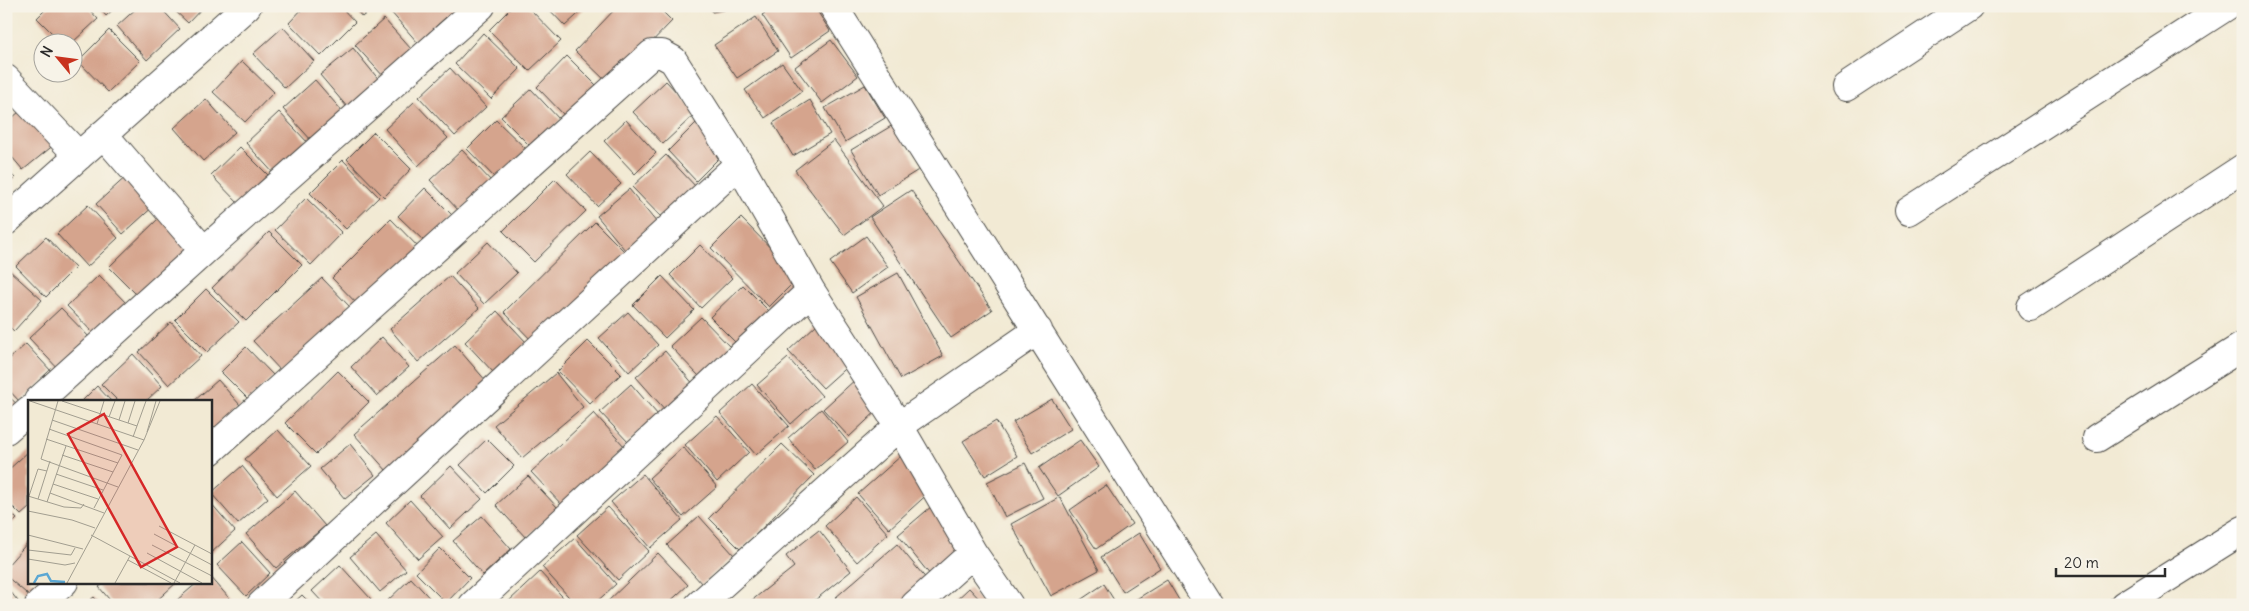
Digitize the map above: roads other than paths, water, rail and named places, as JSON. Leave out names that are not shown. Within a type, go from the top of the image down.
[{"type":"street","points":[[6,221],[247,6]]},
{"type":"street","points":[[39,400],[481,6]]},
{"type":"street","points":[[833,6],[1210,605]]},
{"type":"street","points":[[1846,87],[1969,6]]},
{"type":"street","points":[[1909,210],[2227,6]]},
{"type":"street","points":[[211,450],[652,54],[662,54],[673,60],[739,164],[812,291],[899,426],[973,553],[1009,605]]},
{"type":"street","points":[[6,79],[79,156]]},
{"type":"street","points":[[103,134],[204,251]]},
{"type":"street","points":[[260,605],[739,164]]},
{"type":"street","points":[[2031,307],[2243,168]]},
{"type":"street","points":[[473,605],[812,291]]},
{"type":"street","points":[[699,605],[899,426],[1038,330]]},
{"type":"street","points":[[2097,438],[2243,346]]},
{"type":"street","points":[[6,430],[28,411]]},
{"type":"street","points":[[2124,605],[2243,530]]},
{"type":"street","points":[[915,605],[973,553]]},
{"type":"street","points":[[39,605],[62,584]]}]
